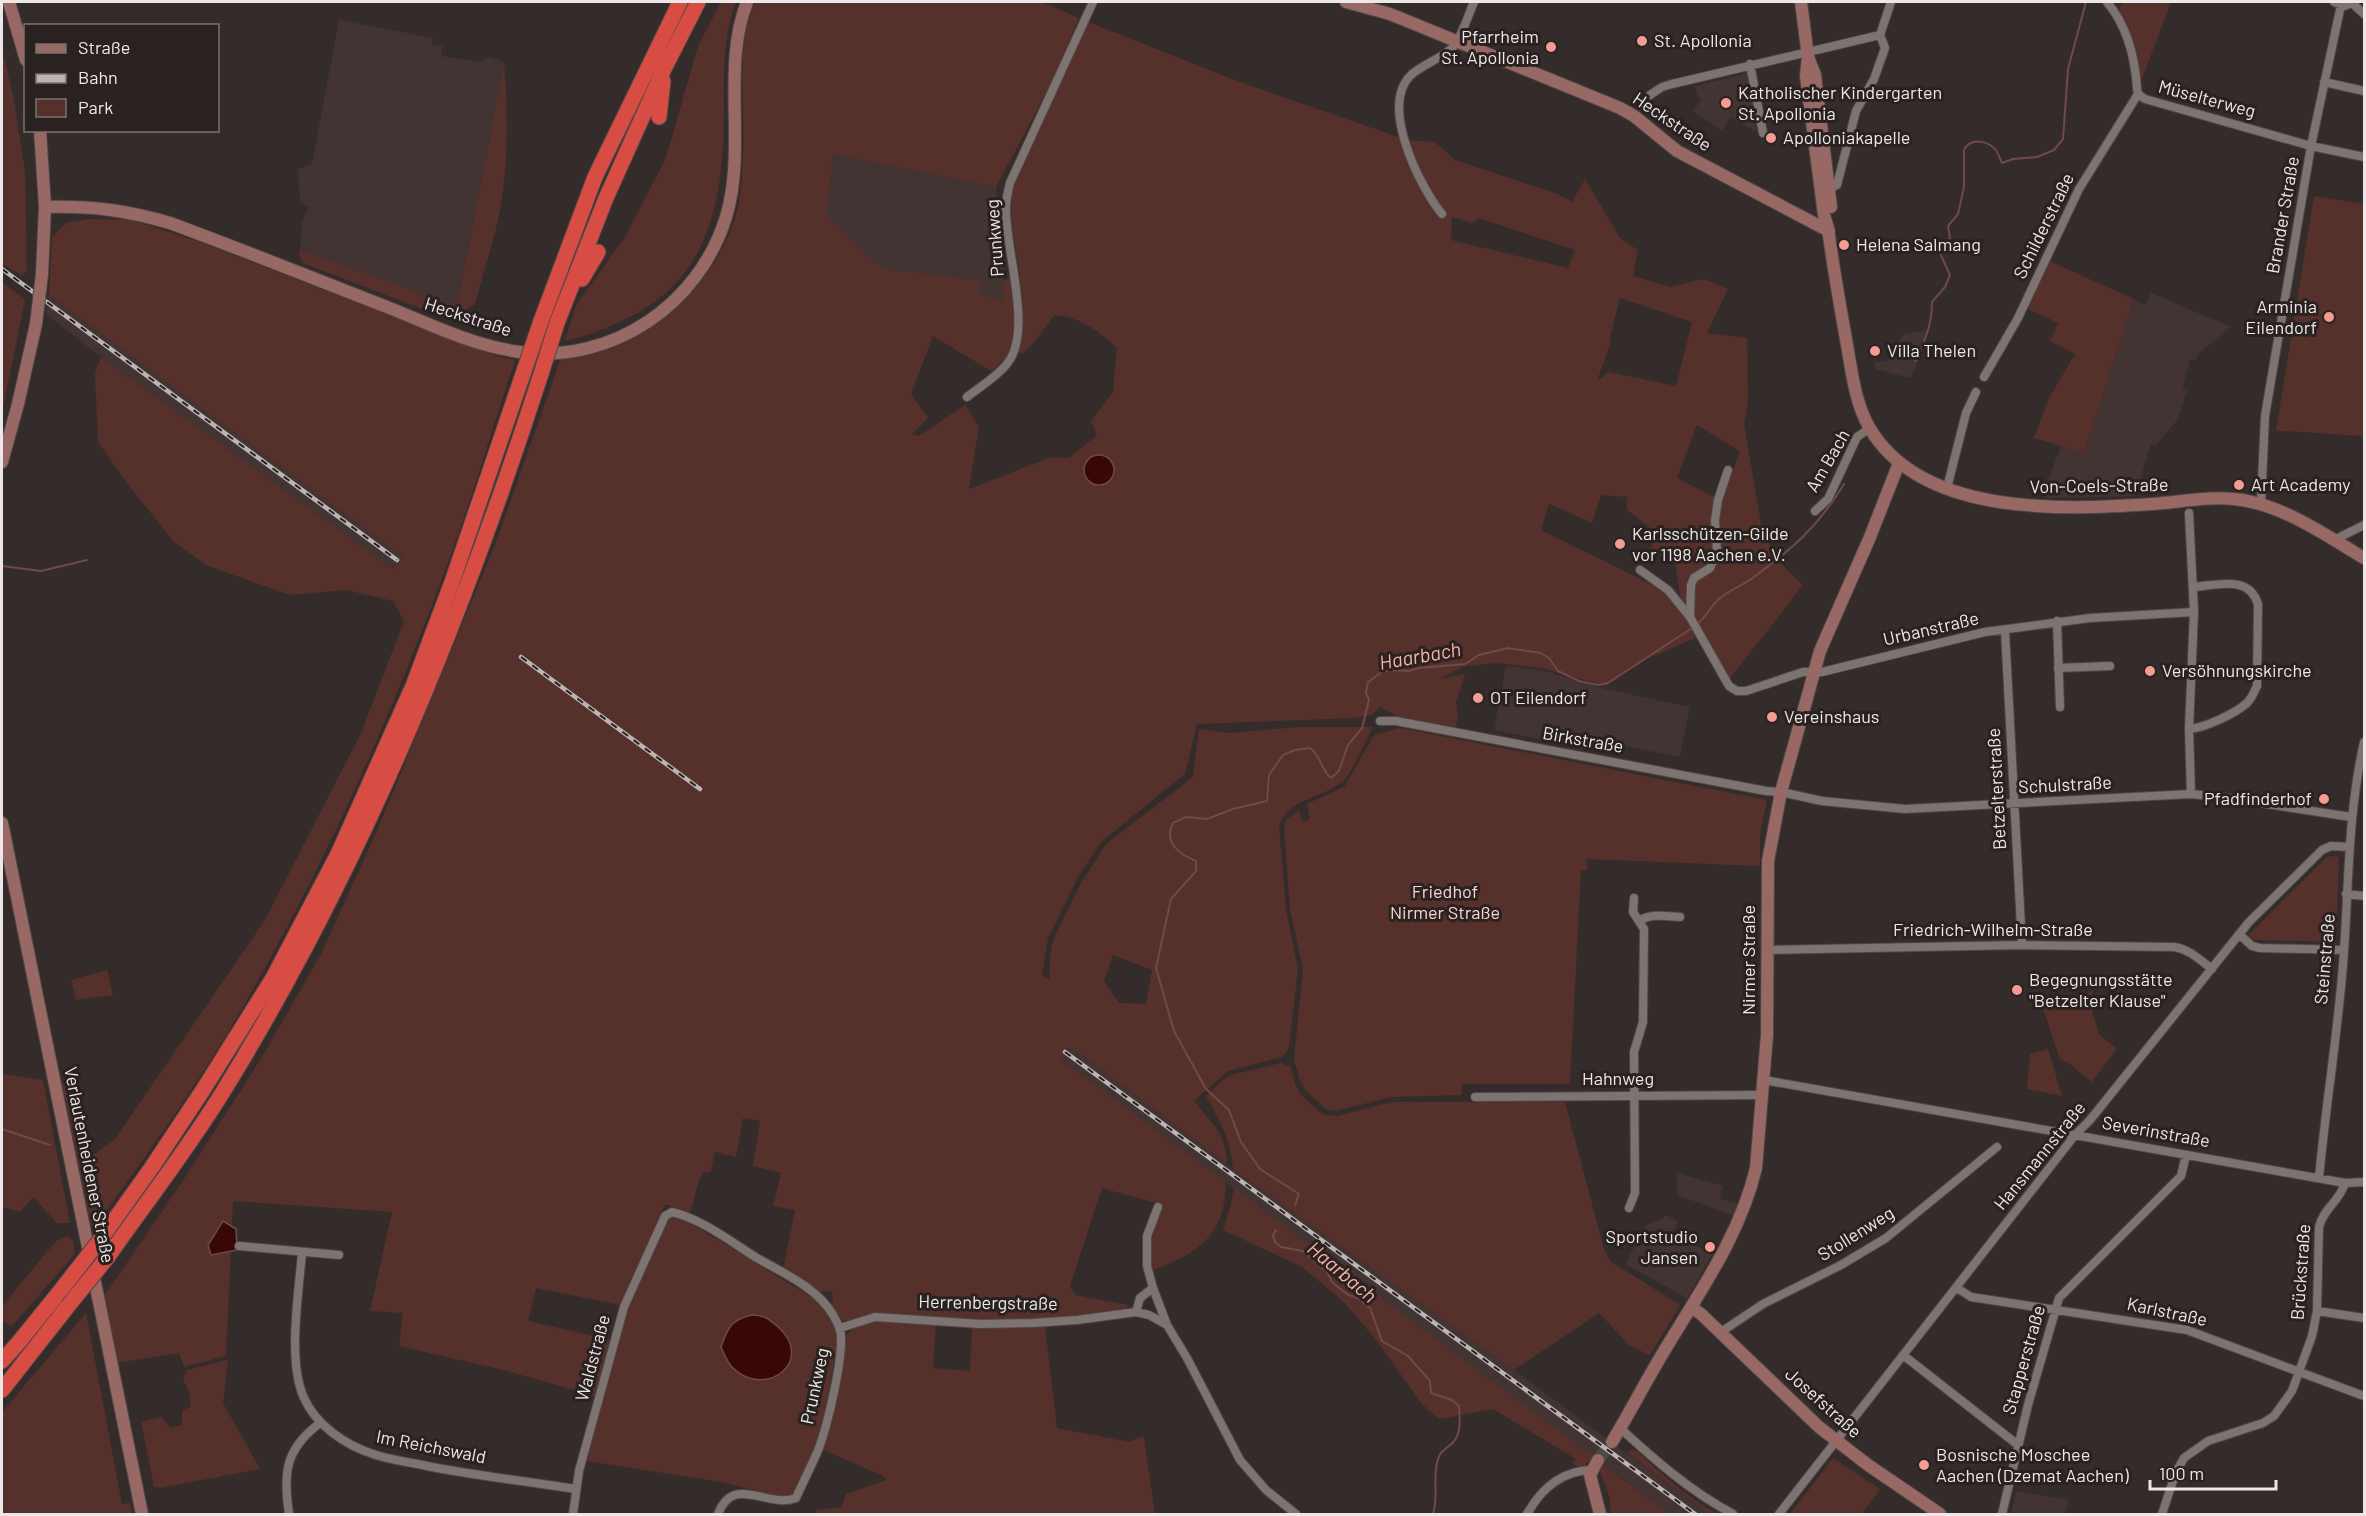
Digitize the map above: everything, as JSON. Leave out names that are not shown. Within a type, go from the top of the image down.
[{"type":"highway","points":[[2,1390],[107,1258],[220,1096],[282,990],[353,856],[432,678],[505,486],[557,322],[606,198],[664,69],[698,2]]},
{"type":"highway","points":[[2,1361],[20,1342],[100,1240],[178,1129],[273,978],[338,854],[413,686],[452,582],[540,321],[595,177],[678,3]]},
{"type":"highway","points":[[659,117],[664,69]]},
{"type":"highway","points":[[563,307],[598,252]]},
{"type":"main road","points":[[9,2],[24,53]]},
{"type":"main road","name":"Heckstraße","points":[[45,207],[99,207],[133,212],[170,224],[448,332],[499,348],[542,353],[591,348],[640,328],[667,309],[702,268],[715,245],[726,217],[732,186],[738,38],[747,2]]},
{"type":"main road","name":"Heckstraße","points":[[1346,2],[1390,14],[1627,112],[1677,151],[1828,230]]},
{"type":"main road","name":"Von-Coels-Straße","points":[[1801,2],[1807,54],[1806,76],[1828,230],[1857,396],[1870,428],[1899,463],[1916,474],[1947,488],[1993,501],[2055,508],[2126,506],[2224,498],[2261,504],[2281,512],[2364,558]]},
{"type":"main road","points":[[2,462],[36,324],[42,274],[45,207],[40,132]]},
{"type":"main road","points":[[1802,218],[1812,216],[1824,196]]},
{"type":"main road","name":"Nirmer Straße","points":[[1612,1442],[1669,1342],[1692,1308],[1733,1233],[1751,1189],[1756,1168],[1767,1035],[1768,861],[1781,792],[1812,673],[1899,463]]},
{"type":"main road","name":"Verlautenheidener Straße","points":[[2,823],[142,1515]]},
{"type":"main road","name":"Josefstraße","points":[[1692,1308],[1721,1332],[1835,1441],[1940,1515]]},
{"type":"main road","points":[[1595,1465],[1590,1475],[1600,1515]]},
{"type":"street","name":"Prunkweg","points":[[967,397],[1007,365],[1018,341],[1019,318],[1006,207],[1010,183],[1093,2]]},
{"type":"street","points":[[1442,214],[1432,202],[1414,171],[1402,132],[1400,103],[1403,87],[1410,76],[1454,46],[1474,2]]},
{"type":"street","points":[[1824,196],[1837,185],[1856,111],[1874,78],[1885,48],[1880,35],[1891,2]]},
{"type":"street","name":"Müselterweg","points":[[2107,2],[2117,13],[2133,53],[2138,94],[2145,99],[2312,146],[2364,157]]},
{"type":"street","points":[[2338,3],[2353,2],[2364,14]]},
{"type":"street","name":"Brander Straße","points":[[2261,504],[2265,416],[2338,3]]},
{"type":"street","points":[[1650,95],[1662,87],[1750,64],[1807,54],[1880,35]]},
{"type":"street","points":[[1750,64],[1763,133]]},
{"type":"street","points":[[2324,82],[2364,91]]},
{"type":"street","name":"Schilderstraße","points":[[1984,376],[2018,318],[2079,189],[2138,94]]},
{"type":"street","points":[[1947,488],[1966,413],[1976,392]]},
{"type":"street","name":"Am Bach","points":[[1815,511],[1828,499],[1857,437],[1870,428]]},
{"type":"street","points":[[1691,619],[1691,585],[1694,578],[1710,568],[1717,551],[1715,520],[1718,500],[1728,470]]},
{"type":"street","points":[[2189,513],[2194,587],[2189,729],[2191,794]]},
{"type":"street","points":[[2334,540],[2364,525]]},
{"type":"street","points":[[1640,570],[1668,590],[1691,619]]},
{"type":"street","points":[[2189,729],[2201,728],[2246,704],[2253,696],[2257,686],[2258,604],[2256,596],[2244,586],[2233,584],[2194,587]]},
{"type":"street","name":"Urbanstraße","points":[[1691,619],[1725,681],[1737,690],[1746,691],[1803,672],[1812,673],[1985,633],[2057,621],[2194,612]]},
{"type":"street","points":[[2057,621],[2060,707]]},
{"type":"street","name":"Betzelterstraße","points":[[2006,631],[2022,945]]},
{"type":"street","points":[[2058,668],[2110,666]]},
{"type":"street","name":"Birkstraße","points":[[1380,721],[1396,721],[1781,792]]},
{"type":"street","name":"Steinstraße","points":[[2319,1178],[2344,950],[2351,817],[2364,742]]},
{"type":"street","name":"Schulstraße","points":[[1781,792],[1822,801],[1905,809],[2191,794],[2351,817]]},
{"type":"street","name":"Hansmannstraße","points":[[1779,1515],[2075,1135],[2090,1120],[2239,934],[2259,911],[2322,850],[2331,846],[2349,847]]},
{"type":"street","points":[[2346,894],[2364,896]]},
{"type":"street","points":[[1629,1209],[1635,1193],[1634,1052],[1643,1022],[1644,929],[1633,912],[1634,898]]},
{"type":"street","points":[[1639,921],[1656,915],[1680,917]]},
{"type":"street","points":[[2239,934],[2252,946],[2260,948],[2344,950]]},
{"type":"street","name":"Friedrich-Wilhelm-Straße","points":[[1768,950],[2022,945],[2174,947],[2183,948],[2211,969]]},
{"type":"street","name":"Severinstraße","points":[[1764,1080],[2345,1183],[2364,1182]]},
{"type":"street","name":"Hahnweg","points":[[1475,1097],[1762,1095]]},
{"type":"street","name":"Stollenweg","points":[[1721,1332],[1763,1304],[1841,1265],[1886,1238],[1997,1147]]},
{"type":"street","name":"Stapperstraße","points":[[2002,1515],[2018,1445],[2059,1298],[2181,1176],[2186,1155]]},
{"type":"street","name":"Brückstraße","points":[[2162,1515],[2176,1472],[2184,1458],[2208,1441],[2263,1423],[2274,1416],[2292,1391],[2312,1336],[2317,1311],[2319,1227],[2324,1214],[2343,1192],[2345,1183]]},
{"type":"street","points":[[1158,1207],[1147,1236],[1147,1266],[1167,1325],[1187,1358],[1240,1460],[1266,1490],[1296,1515]]},
{"type":"street","name":"Prunkweg","points":[[665,1216],[672,1212],[683,1215],[803,1285],[820,1298],[833,1314],[840,1328],[841,1341],[837,1371],[819,1448],[796,1498],[787,1502],[739,1493],[730,1497],[721,1506],[718,1515]]},
{"type":"street","name":"Waldstraße","points":[[573,1515],[579,1471],[624,1307],[665,1216]]},
{"type":"street","points":[[239,1246],[339,1255]]},
{"type":"street","name":"Im Reichswald","points":[[302,1252],[295,1346],[298,1376],[304,1398],[320,1423],[338,1437],[371,1454],[447,1470],[576,1489]]},
{"type":"street","points":[[1136,1312],[1140,1298],[1153,1288]]},
{"type":"street","name":"Karlstraße","points":[[1957,1288],[1971,1297],[2055,1308],[2187,1330],[2301,1370],[2364,1396]]},
{"type":"street","points":[[2317,1311],[2364,1318]]},
{"type":"street","name":"Herrenbergstraße","points":[[840,1328],[875,1317],[981,1323],[1034,1323],[1136,1312],[1149,1315],[1167,1325]]},
{"type":"street","points":[[1903,1355],[2018,1445]]},
{"type":"street","points":[[289,1515],[285,1483],[289,1462],[294,1448],[320,1423]]},
{"type":"street","points":[[1620,1428],[1678,1480],[1733,1515]]},
{"type":"street","points":[[1527,1515],[1536,1498],[1564,1476],[1595,1465]]},
{"type":"shaded area","points":[[339,20],[433,38],[432,45],[443,46],[441,56],[479,62],[489,57],[504,62],[458,300],[447,305],[406,287],[300,250],[302,222],[309,207],[300,202],[298,169],[312,164]]},
{"type":"shaded area","name":"Katholischer Kindergarten St. Apollonia","points":[[1747,73],[1757,131],[1730,117],[1722,131],[1693,111],[1702,99],[1698,97],[1695,86]]},
{"type":"shaded area","points":[[833,154],[996,187],[1004,300],[979,296],[979,280],[887,269],[865,254],[826,216]]},
{"type":"shaded area","points":[[2151,293],[2231,327],[2199,353],[2195,360],[2190,360],[2182,389],[2187,391],[2178,419],[2156,445],[2151,444],[2135,496],[2046,498],[2048,481],[2061,446],[2084,453],[2134,299],[2145,305]]},
{"type":"shaded area","points":[[49,295],[403,557],[394,570],[101,357],[46,314]]},
{"type":"shaded area","points":[[1928,330],[1910,378],[1875,369],[1875,362],[1888,361],[1903,334]]},
{"type":"shaded area","points":[[1099,455],[1110,459],[1114,470],[1110,481],[1099,485],[1088,481],[1084,470],[1088,459]]},
{"type":"shaded area","points":[[1506,666],[1541,670],[1605,689],[1690,707],[1680,757],[1554,732],[1543,740],[1494,730]]},
{"type":"shaded area","points":[[1068,1048],[1074,1049],[1233,1169],[1514,1370],[1709,1514],[1670,1514],[1060,1059]]},
{"type":"shaded area","points":[[1677,1173],[1723,1186],[1720,1199],[1740,1204],[1735,1216],[1677,1195]]},
{"type":"shaded area","points":[[1665,1215],[1679,1221],[1672,1232],[1712,1255],[1687,1298],[1625,1264],[1647,1225],[1663,1219]]},
{"type":"shaded area","points":[[223,1221],[236,1229],[237,1250],[211,1255],[208,1245]]},
{"type":"shaded area","points":[[752,1315],[768,1319],[777,1326],[788,1339],[792,1351],[789,1363],[782,1372],[772,1378],[759,1380],[746,1377],[731,1366],[721,1347],[734,1322]]},
{"type":"shaded area","points":[[2016,1491],[2069,1500],[2065,1514],[2011,1514]]},
{"type":"green space","points":[[721,2],[736,2],[728,29],[725,57],[722,158],[717,198],[707,232],[692,262],[671,288],[644,309],[609,327],[565,341],[576,305],[625,237],[666,158],[698,46]]},
{"type":"green space","points":[[755,2],[1042,2],[1079,18],[1054,78],[996,187],[833,154],[827,216],[865,254],[887,269],[979,280],[979,295],[1003,300],[1004,280],[1020,276],[1009,206],[1016,176],[1088,22],[1240,82],[1407,140],[1435,142],[1455,160],[1558,194],[1572,202],[1585,179],[1620,238],[1638,250],[1633,276],[1670,287],[1704,279],[1728,289],[1707,333],[1747,338],[1748,402],[1744,424],[1761,524],[1775,558],[1803,585],[1728,681],[1697,621],[1681,602],[1675,561],[1650,550],[1657,533],[1627,510],[1627,497],[1601,495],[1592,523],[1549,504],[1541,530],[1667,592],[1686,615],[1695,638],[1635,664],[1605,686],[1542,668],[1496,663],[1462,667],[1440,679],[1465,674],[1456,702],[1458,714],[1456,728],[1397,716],[1380,707],[1372,715],[1355,718],[1197,724],[1185,774],[1102,841],[1078,877],[1048,938],[1042,975],[1049,980],[1054,938],[1081,883],[1106,844],[1193,777],[1199,729],[1229,733],[1300,727],[1373,727],[1348,776],[1336,786],[1298,804],[1283,817],[1279,827],[1286,910],[1298,969],[1289,1048],[1282,1057],[1228,1071],[1194,1101],[1221,1136],[1227,1164],[1074,1049],[1068,1048],[1060,1059],[1226,1182],[1221,1216],[1207,1239],[1185,1256],[1154,1270],[1151,1270],[1151,1236],[1163,1205],[1102,1188],[1070,1286],[1075,1295],[1128,1305],[1126,1308],[1078,1316],[1035,1319],[876,1314],[843,1321],[833,1308],[832,1292],[818,1291],[783,1270],[795,1210],[773,1206],[781,1173],[753,1166],[760,1121],[743,1118],[736,1157],[715,1152],[711,1172],[704,1172],[700,1177],[691,1210],[688,1212],[665,1204],[621,1305],[536,1288],[528,1321],[611,1340],[595,1396],[507,1371],[399,1346],[403,1313],[370,1311],[392,1212],[233,1201],[226,1356],[184,1367],[179,1353],[116,1363],[105,1295],[182,1182],[262,1057],[321,954],[376,833],[496,542],[561,358],[589,355],[617,346],[662,320],[698,285],[713,265],[725,242],[735,218],[741,187],[744,136],[742,77],[749,20]],"holes":[[[1452,217],[1472,223],[1479,218],[1575,250],[1568,268],[1451,240]],[[1620,298],[1692,322],[1676,386],[1608,372],[1601,379],[1598,378],[1611,341]],[[1054,315],[1072,318],[1088,326],[1117,348],[1113,392],[1091,421],[1097,435],[1069,458],[1051,457],[969,489],[979,427],[965,405],[919,436],[912,434],[928,418],[911,394],[933,336],[991,371],[1006,358],[1011,347],[1022,354],[1033,344]],[[1697,425],[1740,451],[1722,501],[1677,478]],[[1113,955],[1152,970],[1146,1004],[1119,1003],[1104,981]]]},
{"type":"green space","points":[[2122,2],[2171,2],[2140,84],[2137,52],[2119,10]]},
{"type":"green space","points":[[2,48],[13,95],[25,171],[27,271],[22,276],[2,263]]},
{"type":"green space","points":[[504,62],[507,136],[503,192],[495,234],[475,304],[450,320],[303,263],[299,256],[300,250],[406,287],[446,305],[458,300]]},
{"type":"green space","name":"Arminia Eilendorf","points":[[2314,196],[2364,204],[2364,436],[2276,431]]},
{"type":"green space","points":[[87,219],[132,220],[197,241],[496,356],[515,360],[449,560],[426,620],[377,740],[322,859],[293,917],[214,1055],[163,1132],[92,1231],[62,1083],[70,1088],[86,1150],[95,1154],[115,1139],[265,920],[361,733],[404,621],[393,601],[346,590],[290,595],[208,566],[174,542],[132,490],[98,442],[95,374],[101,357],[393,569],[403,557],[49,295],[52,237],[66,223]]},
{"type":"green space","points":[[2047,260],[2134,299],[2084,453],[2034,438],[2048,400],[2075,354],[2050,341],[2058,323],[2026,306]]},
{"type":"green space","points":[[2,282],[25,299],[2,413]]},
{"type":"green space","name":"Friedhof Nirmer Straße","points":[[1400,728],[1767,800],[1760,834],[1760,866],[1587,859],[1587,870],[1581,870],[1570,1084],[1462,1084],[1461,1095],[1391,1097],[1336,1111],[1326,1109],[1306,1091],[1300,1081],[1294,1059],[1303,969],[1290,910],[1284,827],[1287,819],[1299,810],[1303,822],[1310,819],[1307,804],[1345,786],[1374,735]]},
{"type":"green space","points":[[2328,856],[2339,857],[2336,942],[2255,940],[2248,935]]},
{"type":"green space","points":[[107,970],[113,995],[76,1000],[71,980]]},
{"type":"green space","points":[[2092,991],[2092,1010],[2099,1034],[2117,1049],[2092,1082],[2067,1062],[2060,1060],[2042,1005]]},
{"type":"green space","points":[[2048,1049],[2062,1096],[2027,1089],[2030,1054]]},
{"type":"green space","points":[[1281,1063],[1291,1067],[1295,1084],[1301,1095],[1322,1114],[1337,1116],[1392,1102],[1565,1102],[1604,1249],[1610,1261],[1680,1305],[1650,1355],[1630,1346],[1599,1313],[1514,1370],[1233,1169],[1224,1131],[1206,1096],[1231,1075]]},
{"type":"green space","points":[[2,1074],[43,1080],[70,1223],[57,1223],[33,1197],[20,1212],[2,1207]]},
{"type":"green space","points":[[1234,1188],[1594,1457],[1585,1464],[1585,1467],[1578,1467],[1572,1463],[1576,1459],[1493,1409],[1439,1419],[1422,1404],[1376,1340],[1345,1303],[1302,1267],[1223,1230]]},
{"type":"green space","points":[[673,1215],[682,1218],[818,1301],[835,1329],[837,1342],[827,1404],[815,1449],[793,1495],[787,1498],[721,1482],[587,1461],[604,1390],[628,1308],[668,1217]]},
{"type":"green space","points":[[67,1236],[73,1240],[75,1254],[11,1327],[2,1320],[2,1306],[56,1241]]},
{"type":"green space","points":[[86,1313],[122,1504],[130,1503],[132,1514],[2,1514],[2,1412]]},
{"type":"green space","points":[[877,1321],[936,1323],[933,1368],[970,1371],[972,1328],[1045,1326],[1057,1428],[1129,1442],[1142,1436],[1155,1514],[815,1514],[817,1510],[842,1507],[846,1494],[887,1480],[883,1476],[821,1449],[847,1334],[855,1328]]},
{"type":"green space","points":[[228,1360],[223,1403],[260,1469],[160,1488],[154,1486],[141,1422],[162,1417],[170,1428],[182,1425],[182,1411],[191,1406],[188,1389],[183,1379],[187,1370]]},
{"type":"green space","points":[[1631,1449],[1637,1451],[1686,1493],[1718,1514],[1709,1514],[1627,1453]]},
{"type":"green space","points":[[1833,1458],[1880,1489],[1862,1514],[1790,1514]]},
{"type":"green space","points":[[1603,1465],[1670,1514],[1611,1514],[1610,1499],[1600,1471]]},
{"type":"waterway","name":"Haarbach","points":[[1915,361],[1927,333],[1932,302],[1945,287],[1950,275],[1939,251],[1950,238],[1948,226],[1958,214],[1964,187],[1964,150],[1974,142],[1987,144],[1995,149],[2002,163],[2013,159],[2037,157],[2054,150],[2063,139],[2068,69],[2086,2]]},
{"type":"waterway","name":"Haarbach","points":[[1697,624],[1722,597],[1754,577],[1804,536],[1824,513],[1844,484]]},
{"type":"waterway","points":[[2,566],[41,571],[87,560]]},
{"type":"waterway","name":"Haarbach","points":[[1295,1205],[1299,1194],[1260,1169],[1241,1142],[1229,1110],[1206,1089],[1174,1031],[1156,968],[1171,899],[1196,871],[1196,861],[1184,855],[1171,842],[1170,830],[1173,823],[1186,817],[1207,819],[1233,809],[1267,801],[1269,775],[1283,755],[1295,750],[1310,748],[1314,751],[1331,778],[1339,771],[1348,745],[1362,728],[1369,700],[1366,693],[1368,682],[1382,672],[1465,664],[1479,655],[1508,648],[1541,653],[1549,658],[1558,671],[1579,681],[1598,685],[1608,683],[1692,628]]},
{"type":"waterway","points":[[2,1129],[50,1145]]},
{"type":"waterway","name":"Haarbach","points":[[1276,1230],[1273,1235],[1275,1242],[1281,1247],[1303,1251],[1327,1272],[1332,1282],[1370,1308],[1382,1341],[1408,1356],[1430,1381],[1431,1393],[1452,1400],[1459,1406],[1457,1437],[1441,1453],[1436,1466],[1433,1514]]},
{"type":"tunnel","points":[[1598,1460],[1612,1442]]},
{"type":"railway","points":[[2,269],[397,560]]},
{"type":"railway","points":[[521,657],[700,789]]},
{"type":"railway","points":[[1065,1052],[1695,1514]]},
{"type":"place","name":"St. Apollonia","points":[[1642,41]]},
{"type":"place","name":"Pfarrheim St. Apollonia","points":[[1551,47]]},
{"type":"place","name":"Katholischer Kindergarten St. Apollonia","points":[[1726,103]]},
{"type":"place","name":"Apolloniakapelle","points":[[1771,138]]},
{"type":"place","name":"Helena Salmang","points":[[1844,245]]},
{"type":"place","name":"Arminia Eilendorf","points":[[2329,317]]},
{"type":"place","name":"Villa Thelen","points":[[1875,351]]},
{"type":"place","name":"Art Academy","points":[[2239,485]]},
{"type":"place","name":"Karlsschützen-Gilde vor 1198 Aachen e.V.","points":[[1620,544]]},
{"type":"place","name":"Versöhnungskirche","points":[[2150,671]]},
{"type":"place","name":"OT Eilendorf","points":[[1478,698]]},
{"type":"place","name":"Vereinshaus","points":[[1772,717]]},
{"type":"place","name":"Pfadfinderhof","points":[[2324,799]]},
{"type":"place","name":"Begegnungsstätte \"Betzelter Klause\"","points":[[2017,990]]},
{"type":"place","name":"Sportstudio Jansen","points":[[1710,1247]]},
{"type":"place","name":"Bosnische Moschee Aachen (Dzemat Aachen)","points":[[1924,1465]]}]
